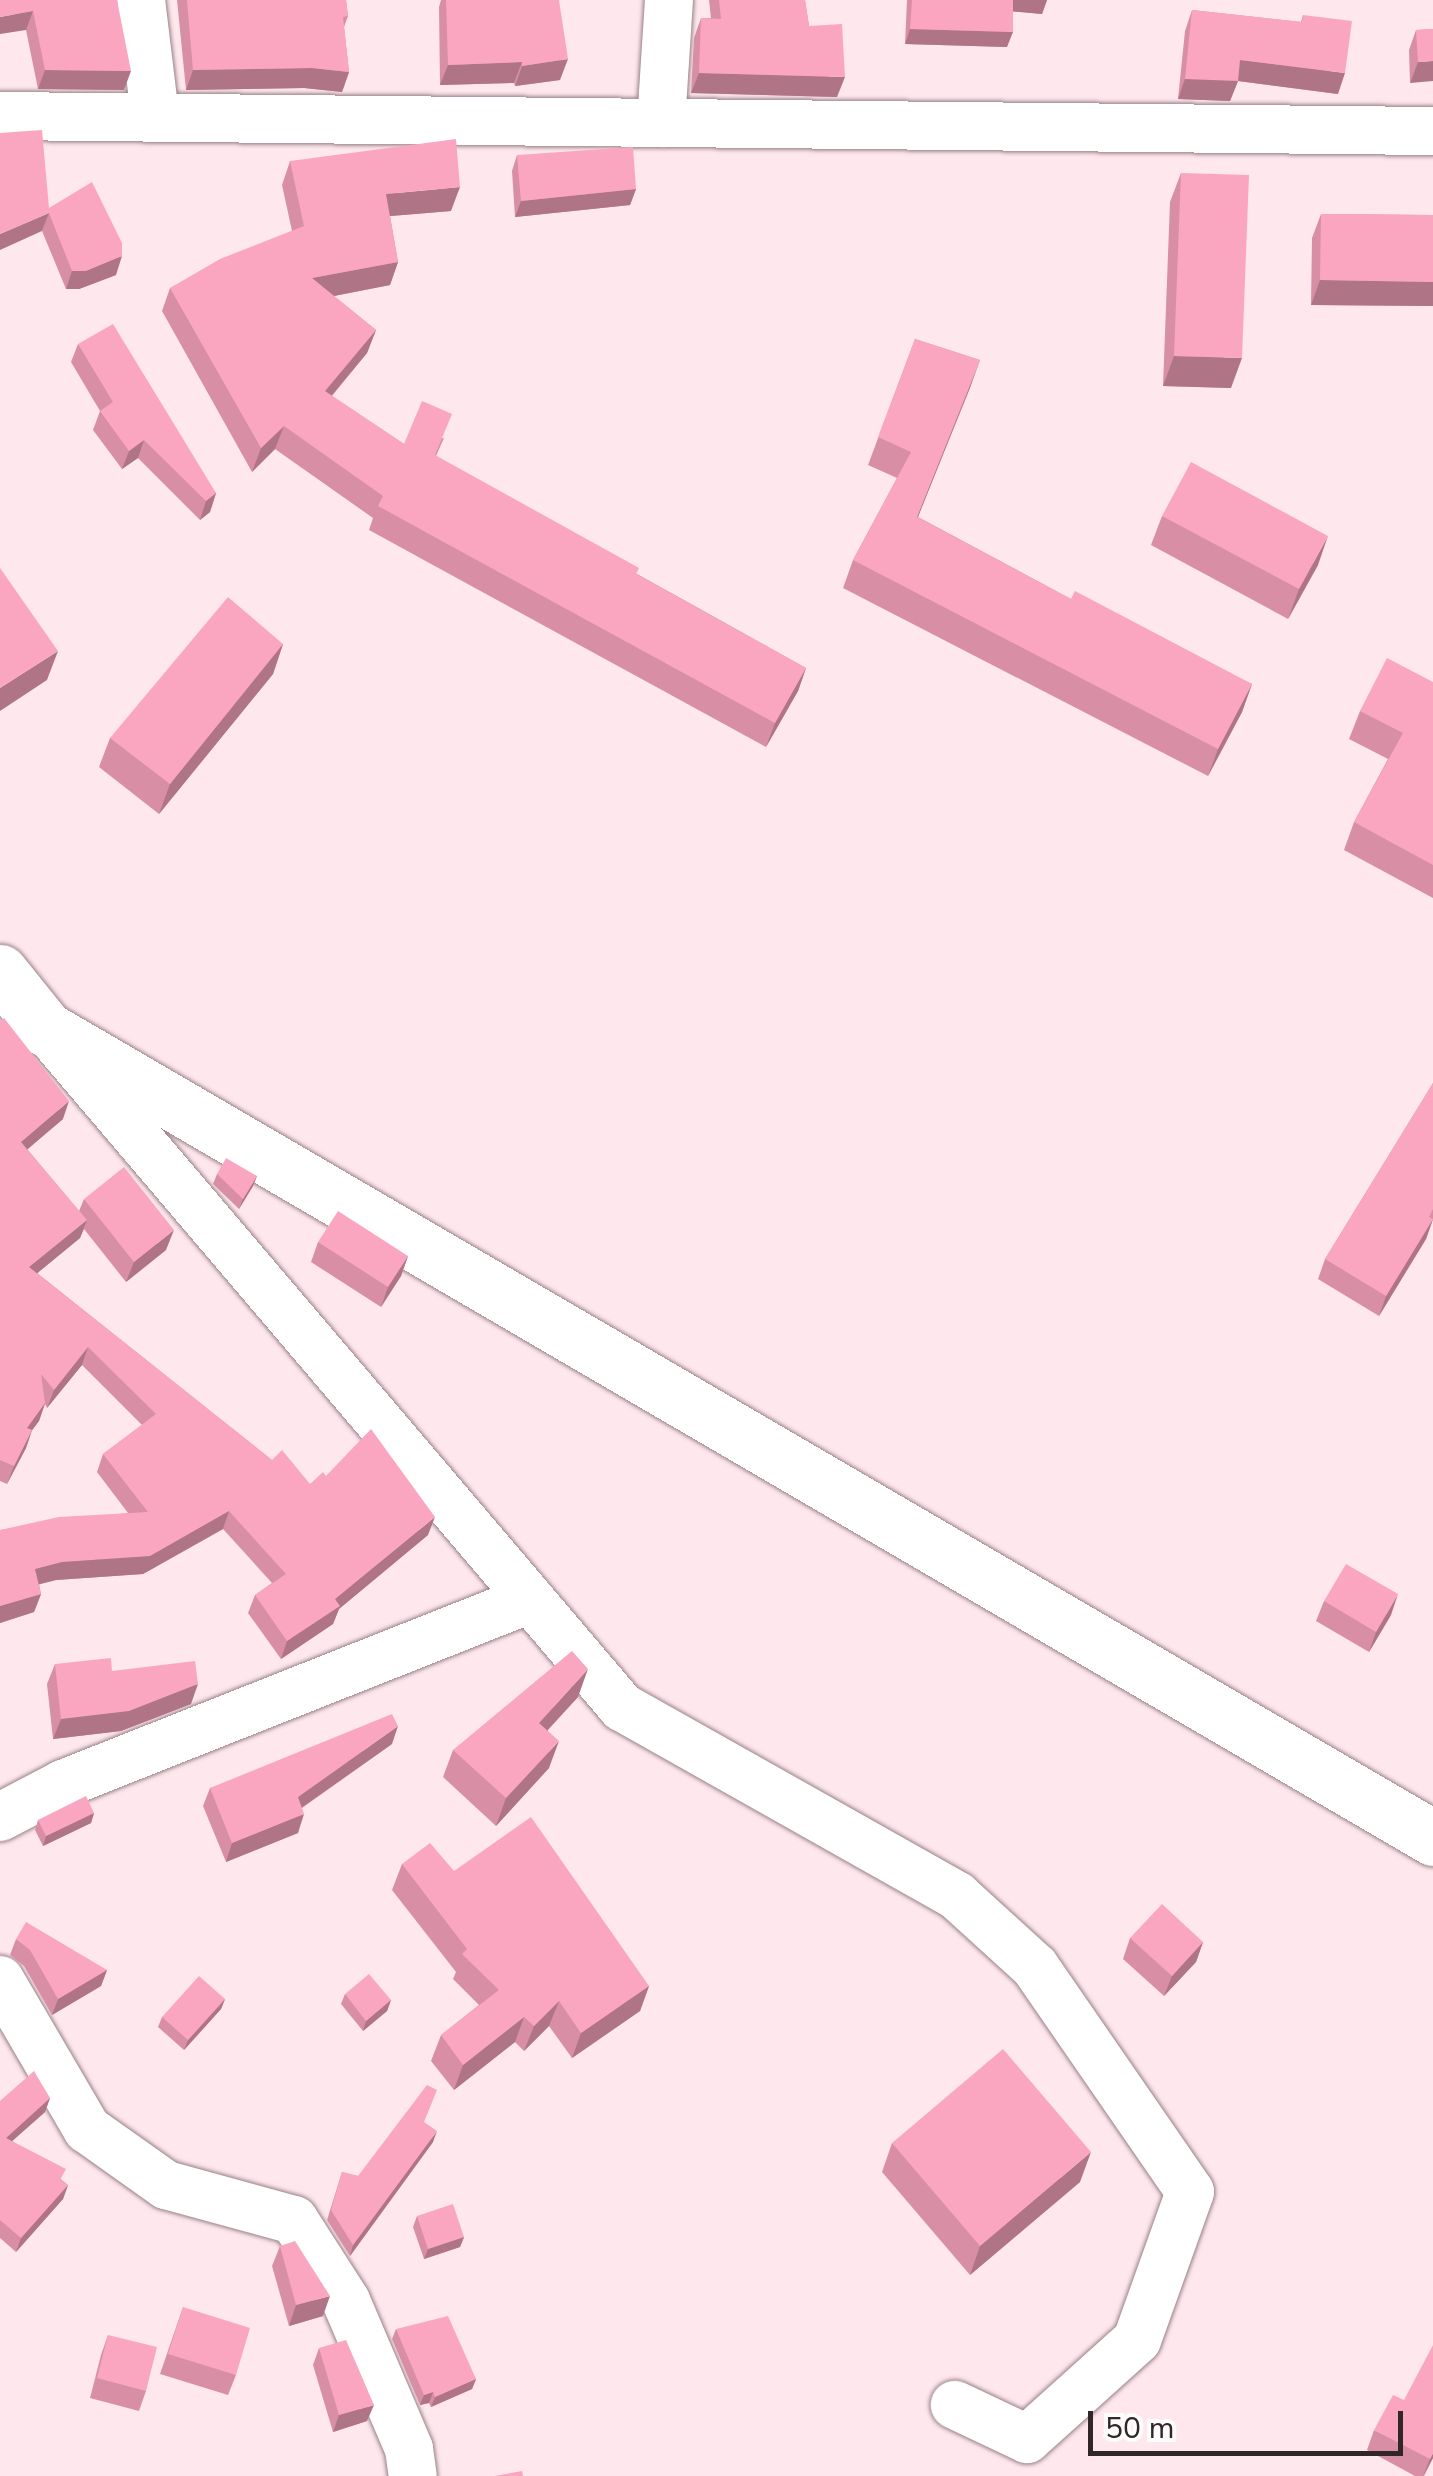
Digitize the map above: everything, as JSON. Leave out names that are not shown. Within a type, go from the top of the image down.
[{"type":"main road","points":[[0,972],[46,1029],[1433,1838]]},
{"type":"street","points":[[140,0],[155,116]]},
{"type":"street","points":[[662,123],[669,0]]},
{"type":"street","points":[[0,116],[1433,131]]},
{"type":"street","points":[[46,1029],[622,1708],[958,1896],[1035,1966],[1190,2192],[1137,2340],[1027,2439],[955,2405]]},
{"type":"street","points":[[0,1817],[62,1784],[530,1599]]},
{"type":"street","points":[[0,1980],[86,2128],[166,2184],[294,2220],[346,2301],[409,2449],[413,2476]]},
{"type":"building","points":[[0,0],[117,0],[131,71],[45,70],[33,11],[0,17]]},
{"type":"building","points":[[187,0],[346,0],[348,16],[343,17],[349,72],[312,68],[193,70]]},
{"type":"building","points":[[446,0],[559,0],[568,59],[522,66],[522,62],[448,65]]},
{"type":"building","points":[[719,0],[805,0],[809,26],[842,24],[845,77],[699,73],[701,18],[721,19]]},
{"type":"building","points":[[912,0],[1013,0],[1013,32],[910,29]]},
{"type":"building","points":[[1192,10],[1302,22],[1303,15],[1352,21],[1345,73],[1240,60],[1238,81],[1185,79]]},
{"type":"building","points":[[1433,29],[1433,61],[1418,62],[1416,30]]},
{"type":"building","points":[[42,130],[49,208],[92,182],[122,243],[122,256],[86,271],[72,271],[49,213],[0,234],[0,133]]},
{"type":"building","points":[[456,139],[460,187],[386,194],[398,262],[312,278],[376,330],[325,391],[404,444],[422,401],[452,414],[435,455],[639,568],[636,574],[806,668],[775,723],[378,506],[383,496],[284,426],[261,448],[170,288],[220,259],[304,226],[290,161]]},
{"type":"building","points":[[633,147],[636,189],[521,201],[517,155]]},
{"type":"building","points":[[1181,173],[1249,175],[1242,358],[1174,356]]},
{"type":"building","points":[[1321,214],[1433,215],[1433,282],[1320,280]]},
{"type":"building","points":[[113,324],[216,493],[206,501],[144,440],[129,451],[100,411],[113,402],[78,344]]},
{"type":"building","points":[[915,339],[980,360],[917,517],[1071,599],[1075,591],[1252,684],[1218,749],[853,560],[911,452],[878,437]]},
{"type":"building","points":[[1191,462],[1328,536],[1299,589],[1162,516]]},
{"type":"building","points":[[0,568],[58,651],[0,688]]},
{"type":"building","points":[[228,597],[283,644],[170,784],[110,738]]},
{"type":"building","points":[[1387,658],[1433,682],[1433,865],[1354,822],[1403,733],[1360,711]]},
{"type":"building","points":[[4,1018],[69,1101],[21,1142],[87,1220],[29,1267],[272,1460],[282,1450],[310,1484],[323,1472],[326,1476],[371,1429],[435,1517],[335,1599],[340,1606],[287,1641],[255,1595],[286,1574],[229,1511],[150,1556],[62,1562],[35,1569],[41,1594],[0,1606],[0,1530],[59,1517],[148,1512],[103,1454],[156,1414],[88,1347],[54,1390],[41,1374],[45,1403],[27,1428],[32,1430],[14,1466],[0,1460],[0,1021]]},
{"type":"building","points":[[1433,1083],[1433,1209],[1429,1217],[1433,1219],[1386,1296],[1325,1259]]},
{"type":"building","points":[[226,1158],[257,1176],[243,1199],[217,1174]]},
{"type":"building","points":[[124,1167],[174,1230],[134,1262],[84,1199]]},
{"type":"building","points":[[338,1211],[408,1256],[388,1287],[318,1242]]},
{"type":"building","points":[[1346,1564],[1398,1594],[1376,1632],[1324,1601]]},
{"type":"building","points":[[572,1651],[588,1669],[539,1723],[559,1741],[506,1798],[453,1750]]},
{"type":"building","points":[[111,1658],[112,1671],[195,1661],[198,1684],[129,1711],[61,1719],[55,1664]]},
{"type":"building","points":[[392,1714],[398,1726],[298,1797],[304,1814],[232,1843],[210,1788]]},
{"type":"building","points":[[86,1796],[94,1813],[46,1836],[38,1820]]},
{"type":"building","points":[[531,1817],[649,1986],[581,2033],[559,2001],[534,2026],[524,2017],[463,2065],[441,2035],[499,1990],[462,1954],[467,1949],[402,1864],[430,1843],[454,1871]]},
{"type":"building","points":[[1162,1904],[1203,1942],[1172,1976],[1130,1938]]},
{"type":"building","points":[[26,1922],[107,1970],[58,1999],[30,1950],[16,1939]]},
{"type":"building","points":[[369,1974],[391,2000],[366,2021],[345,1994]]},
{"type":"building","points":[[199,1976],[225,1999],[188,2040],[162,2017]]},
{"type":"building","points":[[1003,2049],[1091,2152],[980,2246],[892,2143]]},
{"type":"building","points":[[34,2071],[50,2098],[6,2138],[66,2169],[60,2180],[68,2185],[21,2238],[0,2220],[0,2101]]},
{"type":"building","points":[[427,2085],[437,2090],[424,2122],[437,2131],[353,2245],[331,2210],[342,2172],[358,2176]]},
{"type":"building","points":[[453,2204],[464,2237],[428,2249],[417,2216]]},
{"type":"building","points":[[295,2241],[330,2296],[296,2305],[280,2246]]},
{"type":"building","points":[[183,2307],[250,2328],[236,2375],[168,2354]]},
{"type":"building","points":[[448,2316],[476,2379],[435,2397],[433,2392],[424,2395],[396,2329]]},
{"type":"building","points":[[108,2335],[157,2347],[146,2391],[97,2378]]},
{"type":"building","points":[[346,2340],[374,2405],[339,2415],[319,2348]]},
{"type":"building","points":[[1433,2345],[1430,2459],[1374,2430],[1393,2395],[1404,2400]]},
{"type":"building","points":[[522,2471],[523,2476],[495,2476]]}]
